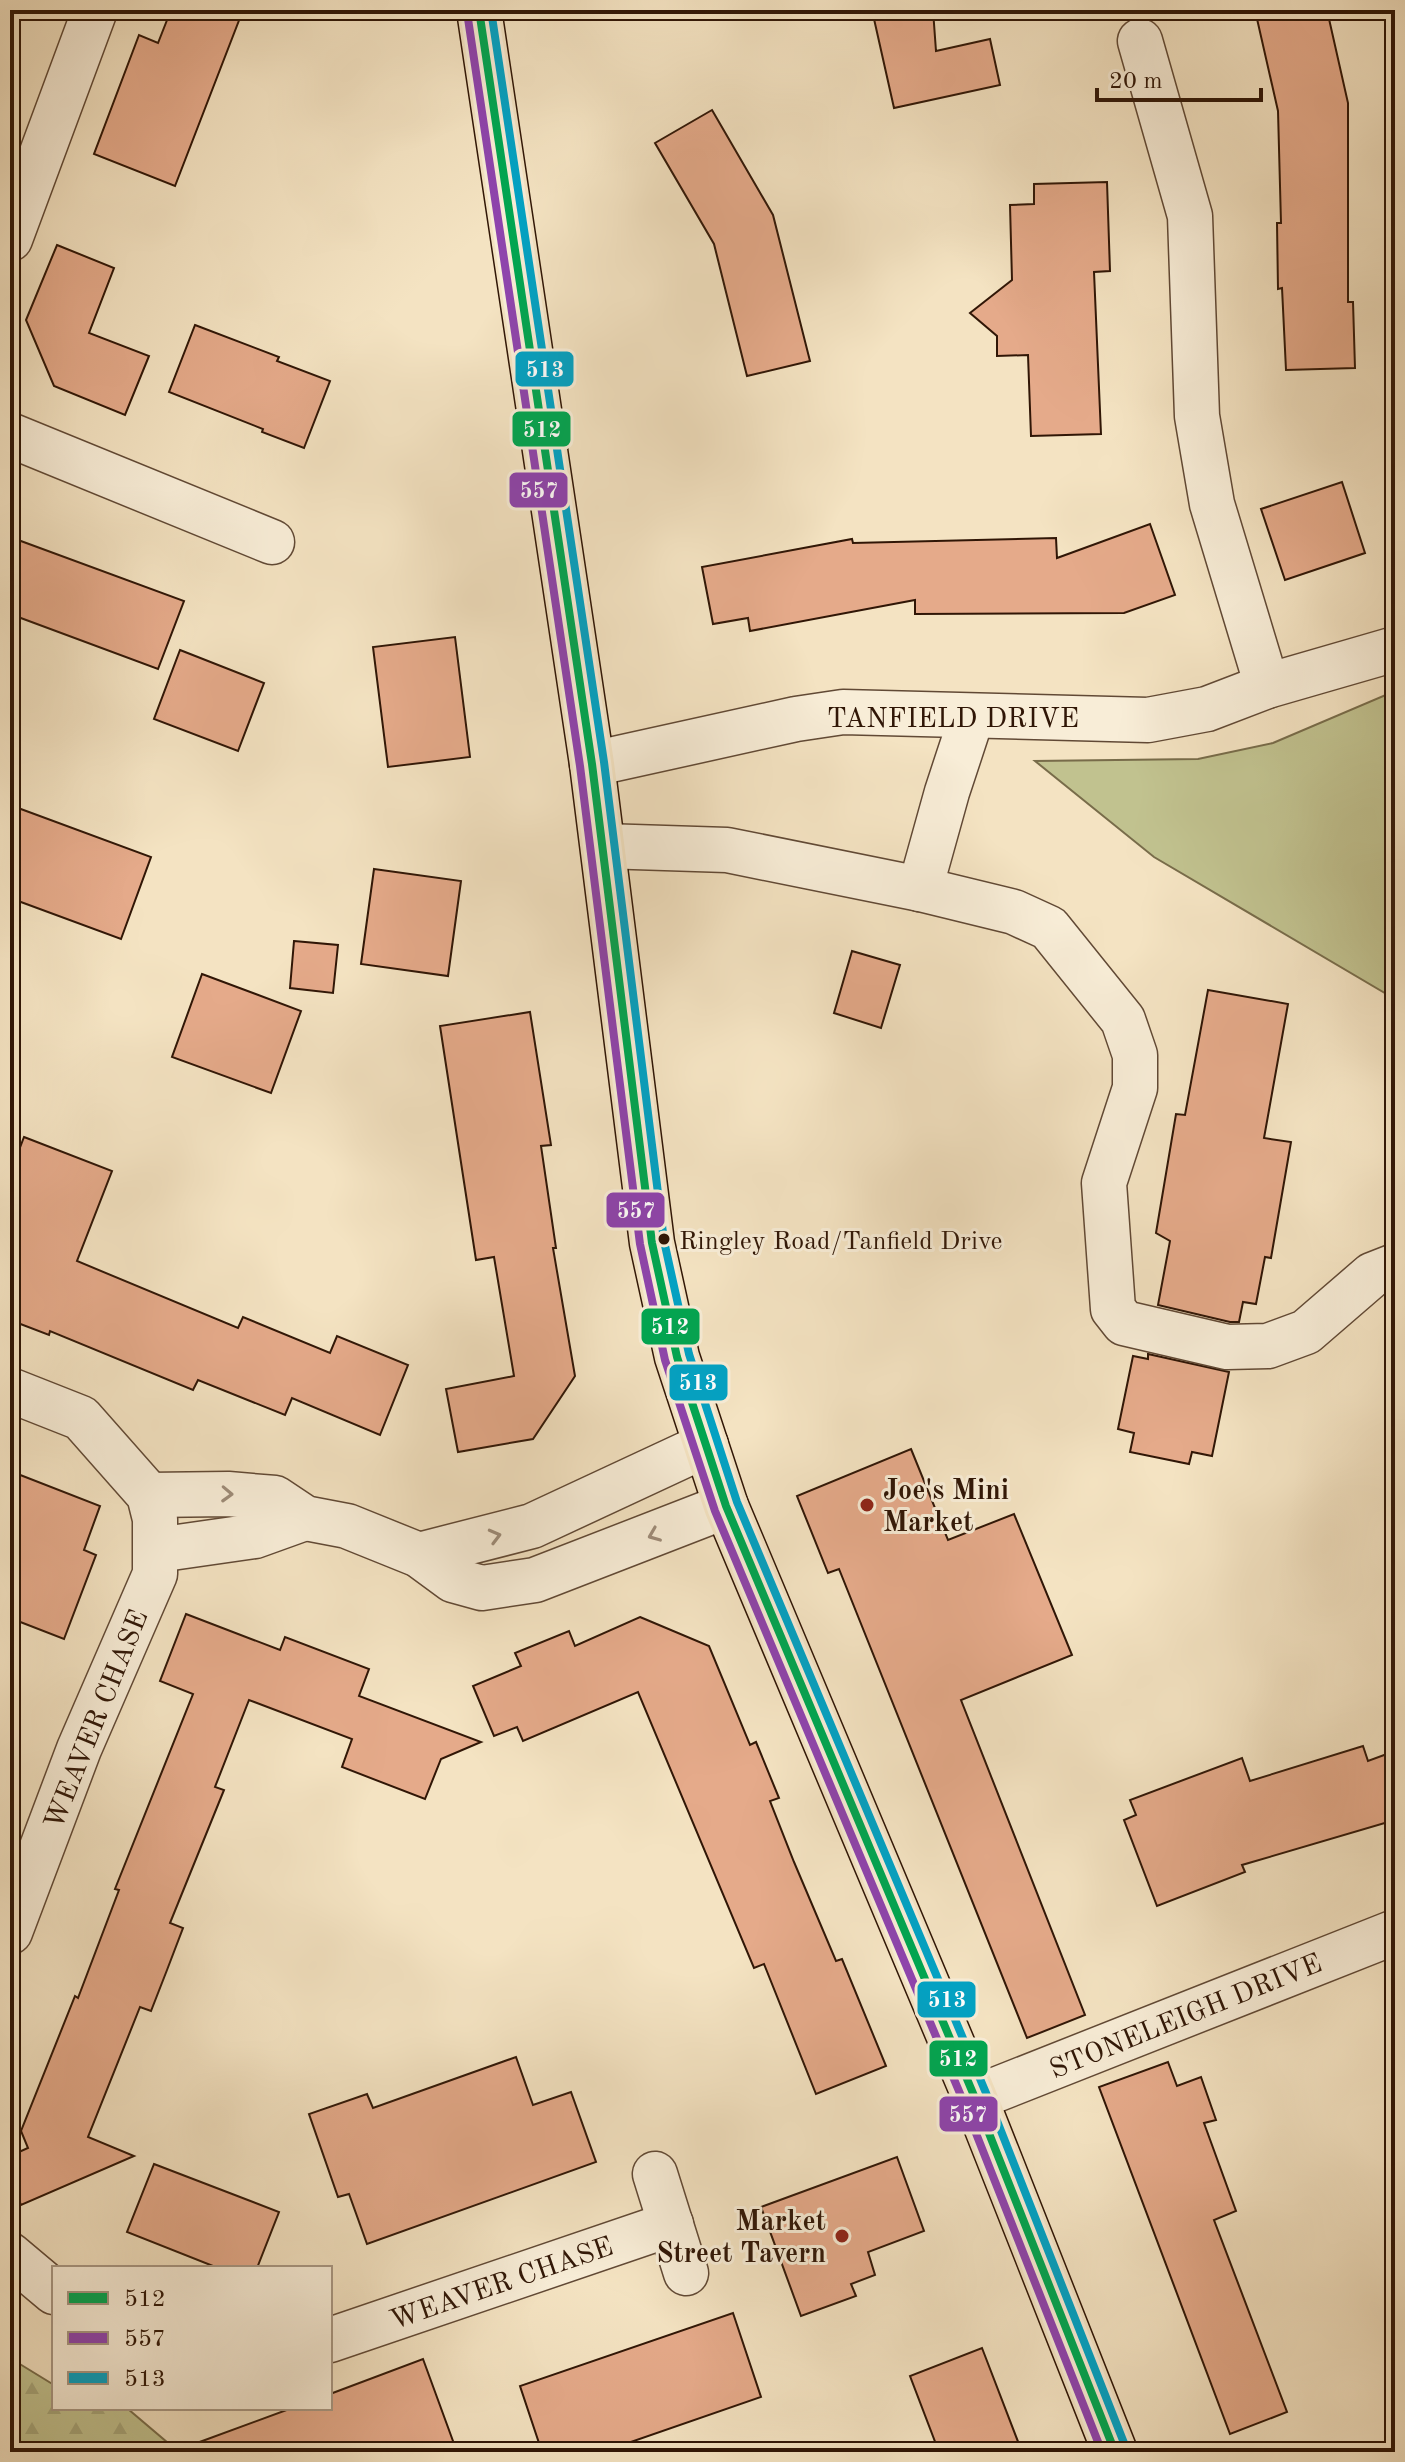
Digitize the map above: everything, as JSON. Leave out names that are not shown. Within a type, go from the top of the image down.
[{"type":"main road","points":[[479,10],[592,764],[652,1243],[677,1357],[726,1506],[975,2098],[1115,2452]]},
{"type":"street","points":[[10,239],[95,10]]},
{"type":"street","points":[[1140,41],[1190,216],[1197,416],[1212,504],[1267,686]]},
{"type":"street","points":[[10,435],[272,542]]},
{"type":"street","name":"TANFIELD DRIVE","points":[[592,764],[796,719],[843,712],[1148,720],[1207,709],[1267,686],[1395,649]]},
{"type":"street","points":[[920,889],[972,716]]},
{"type":"street","points":[[603,846],[727,850],[920,889],[1014,912],[1049,928],[1123,1020],[1135,1055],[1135,1088],[1104,1183],[1113,1309],[1124,1323],[1227,1347],[1268,1346],[1306,1332],[1372,1275],[1395,1266]]},
{"type":"street","points":[[10,1390],[81,1418],[149,1495],[228,1494],[275,1498],[305,1518],[347,1526],[419,1555],[453,1580],[482,1588],[535,1580],[726,1506]]},
{"type":"street","points":[[419,1555],[532,1526],[706,1445]]},
{"type":"street","name":"WEAVER CHASE","points":[[10,1932],[79,1749],[155,1574],[155,1519],[149,1495]]},
{"type":"street","points":[[157,1550],[255,1536],[305,1518]]},
{"type":"street","name":"STONELEIGH DRIVE","points":[[975,2098],[1395,1932]]},
{"type":"street","points":[[655,2174],[686,2273]]},
{"type":"street","name":"WEAVER CHASE","points":[[332,2339],[671,2224]]},
{"type":"street","points":[[10,2255],[52,2290]]},
{"type":"green space","points":[[1395,691],[1395,999],[1154,857],[1035,761],[1198,759],[1273,743]]},
{"type":"green space","points":[[10,2358],[52,2384],[52,2410],[129,2410],[168,2443],[174,2452],[22,2452],[10,2439]]},
{"type":"building","points":[[171,10],[243,10],[175,186],[94,154],[139,35],[158,43]]},
{"type":"building","points":[[872,10],[933,10],[936,51],[990,39],[1000,85],[894,108]]},
{"type":"building","points":[[1255,10],[1327,10],[1348,103],[1348,302],[1353,302],[1355,368],[1286,370],[1282,288],[1278,289],[1277,223],[1281,223],[1278,111]]},
{"type":"building","points":[[712,110],[773,215],[810,361],[747,376],[714,244],[655,143]]},
{"type":"building","points":[[1107,182],[1110,271],[1094,272],[1101,434],[1031,436],[1028,355],[997,356],[997,336],[970,313],[1012,280],[1010,205],[1034,204],[1034,184]]},
{"type":"building","points":[[57,245],[114,268],[89,333],[149,356],[125,415],[54,386],[26,320]]},
{"type":"building","points":[[195,325],[279,357],[277,361],[330,381],[304,448],[169,392]]},
{"type":"building","points":[[1342,482],[1365,553],[1285,580],[1261,509]]},
{"type":"building","points":[[1150,524],[1175,595],[1124,613],[915,614],[915,600],[750,631],[748,618],[713,624],[702,567],[852,539],[853,543],[1056,538],[1057,558]]},
{"type":"building","points":[[10,537],[184,601],[158,669],[10,614]]},
{"type":"building","points":[[455,637],[470,757],[388,767],[373,647]]},
{"type":"building","points":[[180,650],[264,683],[238,751],[154,719]]},
{"type":"building","points":[[10,805],[151,857],[121,939],[10,898]]},
{"type":"building","points":[[374,869],[461,881],[448,976],[361,964]]},
{"type":"building","points":[[294,941],[338,945],[333,993],[290,988]]},
{"type":"building","points":[[852,951],[900,965],[881,1028],[834,1013]]},
{"type":"building","points":[[202,974],[301,1011],[271,1093],[172,1057]]},
{"type":"building","points":[[1208,990],[1288,1004],[1264,1138],[1291,1142],[1271,1258],[1265,1257],[1256,1304],[1243,1302],[1239,1322],[1158,1305],[1170,1241],[1156,1233],[1176,1114],[1185,1115]]},
{"type":"building","points":[[530,1012],[551,1145],[541,1146],[556,1248],[553,1248],[575,1376],[533,1439],[458,1452],[446,1389],[514,1376],[494,1257],[476,1260],[440,1026]]},
{"type":"building","points":[[24,1137],[112,1171],[77,1261],[238,1328],[243,1317],[330,1353],[337,1336],[408,1365],[380,1435],[292,1398],[285,1415],[198,1380],[193,1390],[50,1331],[49,1335],[10,1320],[10,1174]]},
{"type":"building","points":[[1148,1354],[1229,1372],[1212,1456],[1192,1452],[1189,1464],[1130,1452],[1134,1433],[1118,1429],[1133,1356],[1148,1359]]},
{"type":"building","points":[[911,1449],[948,1540],[1014,1514],[1072,1655],[961,1700],[1085,2015],[1027,2038],[839,1569],[828,1573],[797,1496]]},
{"type":"building","points":[[10,1471],[100,1506],[84,1550],[96,1555],[64,1639],[10,1618]]},
{"type":"building","points":[[186,1614],[280,1650],[285,1637],[369,1669],[359,1696],[481,1742],[441,1759],[425,1799],[342,1767],[352,1739],[249,1700],[215,1787],[224,1790],[170,1923],[183,1928],[151,2011],[140,2007],[88,2137],[134,2156],[21,2205],[10,2180],[10,2156],[28,2148],[21,2131],[75,1996],[78,1998],[119,1890],[115,1889],[193,1694],[160,1681]]},
{"type":"building","points":[[640,1617],[709,1646],[750,1745],[756,1742],[779,1798],[770,1801],[794,1862],[836,1961],[842,1959],[886,2066],[816,2094],[764,1964],[754,1968],[638,1692],[523,1741],[517,1727],[494,1736],[473,1686],[521,1666],[515,1653],[569,1631],[575,1646]]},
{"type":"building","points":[[1363,1746],[1368,1761],[1395,1751],[1395,1820],[1242,1865],[1245,1872],[1157,1906],[1124,1820],[1136,1815],[1130,1800],[1242,1758],[1250,1781]]},
{"type":"building","points":[[516,2057],[533,2105],[571,2092],[596,2162],[367,2244],[349,2194],[338,2197],[309,2114],[367,2094],[373,2108]]},
{"type":"building","points":[[1168,2062],[1177,2086],[1201,2077],[1216,2120],[1204,2123],[1236,2211],[1214,2220],[1287,2412],[1230,2434],[1099,2087]]},
{"type":"building","name":"Market Street Tavern","points":[[897,2157],[924,2231],[868,2252],[875,2275],[851,2284],[856,2296],[801,2316],[761,2207]]},
{"type":"building","points":[[154,2164],[279,2212],[258,2266],[213,2266],[127,2232]]},
{"type":"building","points":[[733,2313],[761,2397],[602,2452],[542,2452],[520,2386]]},
{"type":"building","points":[[982,2348],[1022,2452],[939,2452],[910,2376]]},
{"type":"building","points":[[423,2359],[457,2452],[187,2452],[186,2447],[287,2410],[332,2410],[332,2393]]},
{"type":"transit line","name":"512","points":[[479,10],[592,764],[652,1243],[677,1357],[726,1506],[975,2098],[1115,2452]]},
{"type":"transit line","name":"513","points":[[491,10],[604,762],[664,1241],[689,1354],[737,1502],[986,2093],[1126,2448]]},
{"type":"transit line","name":"557","points":[[467,12],[580,766],[640,1244],[665,1360],[715,1511],[964,2103],[1102,2452]]},
{"type":"place","name":"Ringley Road/Tanfield Drive","points":[[664,1239]]},
{"type":"place","name":"Joe's Mini Market","points":[[867,1505]]},
{"type":"place","name":"Market Street Tavern","points":[[842,2236]]}]
